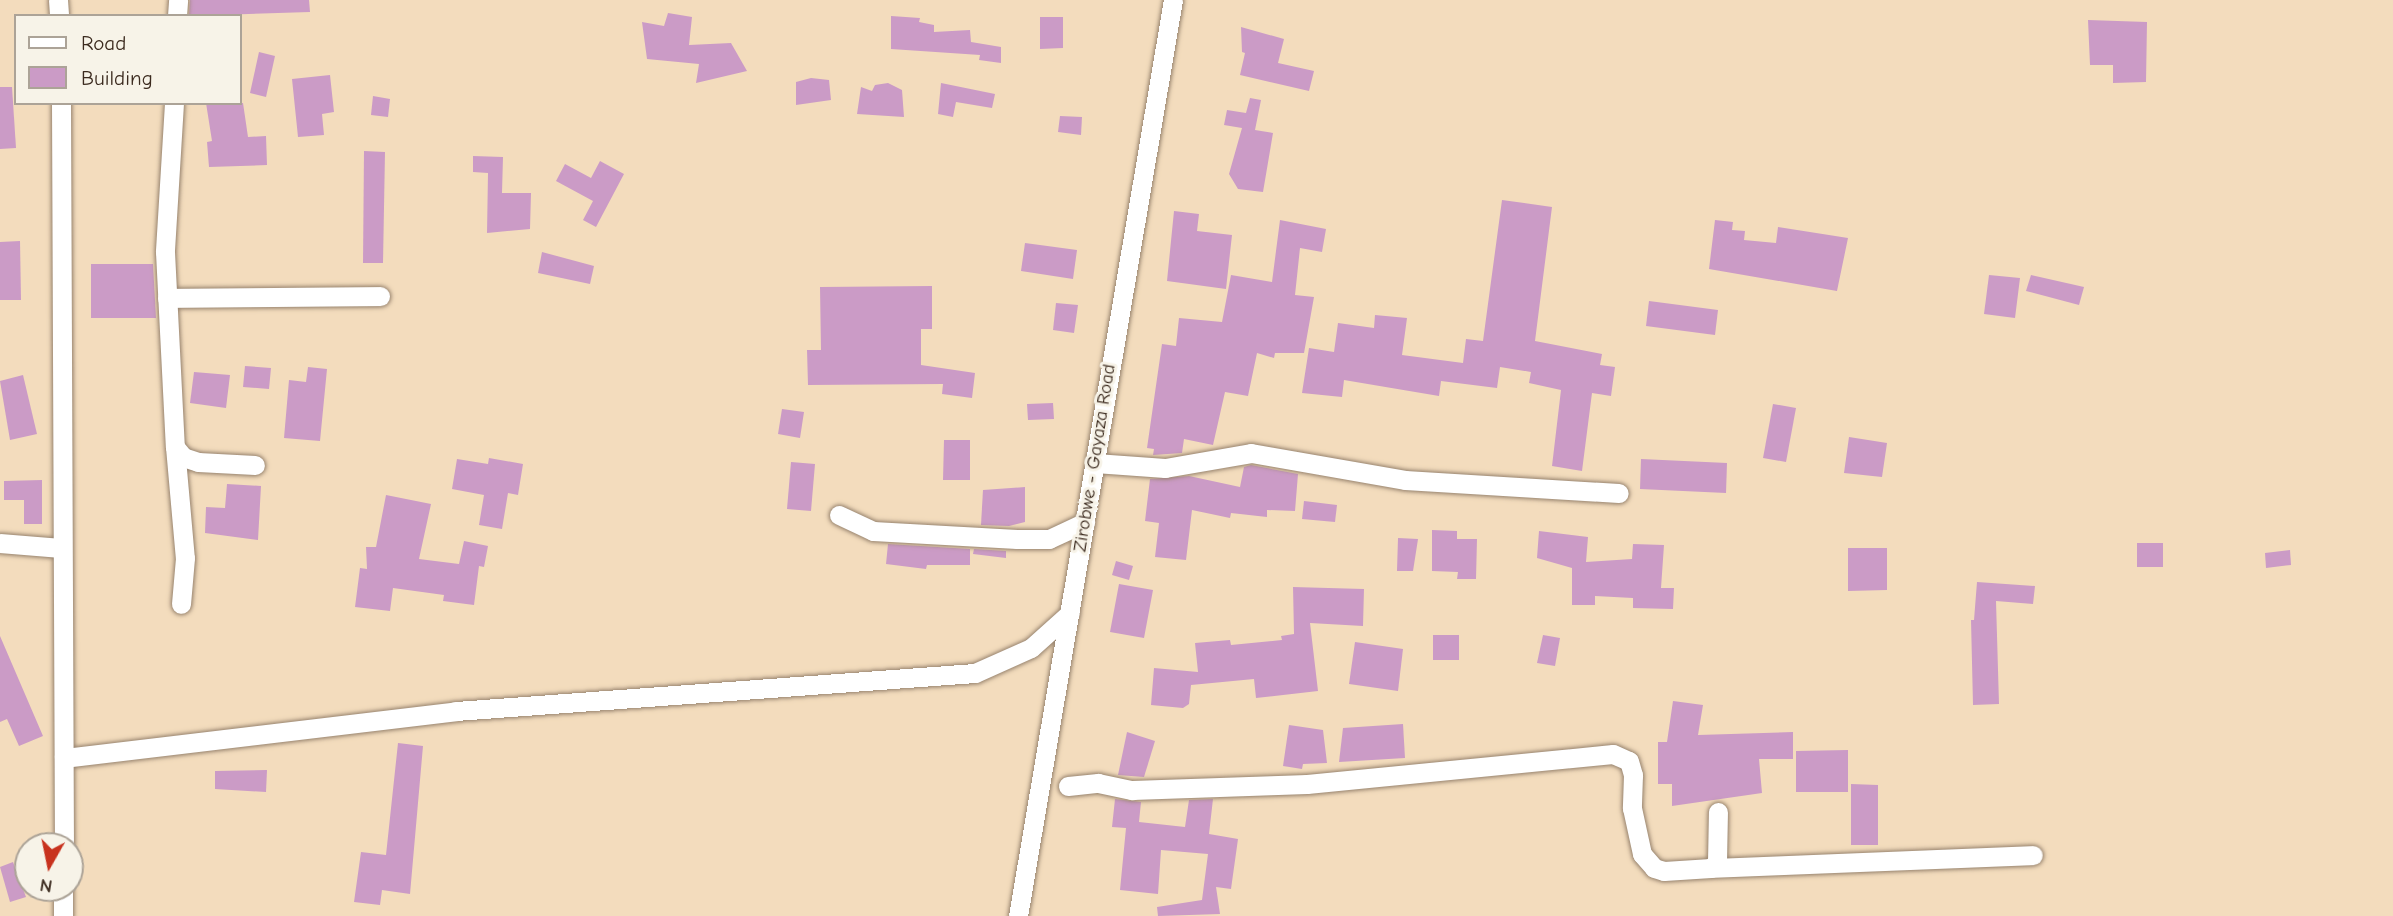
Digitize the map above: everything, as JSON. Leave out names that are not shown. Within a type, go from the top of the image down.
[{"type":"street","name":"Zirobwe - Gayaza Road","points":[[1018,916],[1173,0]]},
{"type":"street","points":[[61,105],[64,832]]},
{"type":"street","points":[[174,105],[165,252],[175,447],[185,558],[181,604]]},
{"type":"street","points":[[167,298],[380,296]]},
{"type":"street","points":[[175,447],[183,457],[198,462],[255,465]]},
{"type":"street","points":[[1095,463],[1165,468],[1251,453],[1405,480],[1619,493]]},
{"type":"street","points":[[839,515],[873,530],[1017,539],[1049,538],[1085,522]]},
{"type":"street","points":[[0,542],[61,548]]},
{"type":"street","points":[[64,758],[456,711],[975,673],[1031,648],[1070,613]]},
{"type":"street","points":[[1068,786],[1098,783],[1132,790],[1307,784],[1614,754],[1629,761],[1633,775],[1632,807],[1642,855],[1654,868],[1664,871],[2033,855]]},
{"type":"street","points":[[1711,868],[1717,862],[1718,812]]},
{"type":"building","points":[[190,0],[309,0],[310,12],[242,14],[189,14]]},
{"type":"building","points":[[668,13],[692,17],[689,45],[731,43],[747,71],[696,83],[699,64],[647,59],[642,22],[664,26]]},
{"type":"building","points":[[891,16],[920,18],[919,22],[934,25],[934,32],[970,30],[971,42],[1001,47],[1001,63],[979,60],[980,55],[891,49]]},
{"type":"building","points":[[1040,17],[1063,17],[1063,48],[1040,49]]},
{"type":"building","points":[[2088,20],[2147,22],[2146,82],[2113,83],[2113,65],[2090,65]]},
{"type":"building","points":[[1241,27],[1284,39],[1278,63],[1314,71],[1309,91],[1240,75],[1245,53],[1242,52]]},
{"type":"building","points":[[259,52],[275,56],[266,97],[250,93]]},
{"type":"building","points":[[330,75],[334,112],[322,114],[324,135],[298,137],[292,79]]},
{"type":"building","points":[[811,78],[829,80],[831,100],[796,105],[796,82]]},
{"type":"building","points":[[888,83],[902,90],[904,117],[857,114],[861,87],[872,91],[875,85]]},
{"type":"building","points":[[941,83],[995,94],[992,108],[956,102],[953,117],[938,114]]},
{"type":"building","points":[[0,87],[12,87],[16,148],[0,149]]},
{"type":"building","points":[[373,96],[390,99],[388,117],[371,115]]},
{"type":"building","points":[[1250,98],[1261,100],[1255,130],[1273,133],[1263,192],[1238,189],[1229,174],[1242,128],[1224,125],[1227,110],[1246,113]]},
{"type":"building","points":[[243,103],[248,137],[266,136],[267,165],[209,167],[207,142],[212,141],[206,105]]},
{"type":"building","points":[[1060,116],[1082,117],[1081,135],[1058,132]]},
{"type":"building","points":[[364,151],[385,152],[383,263],[363,263]]},
{"type":"building","points":[[473,156],[503,157],[502,193],[531,193],[530,229],[487,233],[488,173],[473,172]]},
{"type":"building","points":[[600,161],[624,174],[596,227],[583,220],[593,201],[556,181],[565,164],[591,178]]},
{"type":"building","points":[[1502,200],[1552,207],[1535,341],[1602,354],[1600,365],[1615,367],[1611,396],[1592,393],[1582,471],[1552,466],[1561,390],[1529,383],[1531,372],[1500,367],[1497,388],[1441,381],[1439,396],[1344,380],[1342,397],[1302,393],[1309,348],[1334,352],[1338,323],[1374,328],[1375,315],[1407,318],[1402,355],[1463,363],[1466,339],[1483,341]]},
{"type":"building","points":[[1174,211],[1199,214],[1197,231],[1232,235],[1226,289],[1167,281]]},
{"type":"building","points":[[1280,220],[1326,229],[1322,252],[1300,248],[1295,295],[1314,297],[1304,353],[1275,353],[1274,358],[1257,353],[1248,396],[1225,392],[1213,445],[1184,439],[1182,453],[1153,455],[1154,449],[1147,448],[1162,344],[1176,346],[1179,318],[1222,322],[1231,275],[1272,282]]},
{"type":"building","points":[[1715,220],[1733,222],[1732,230],[1745,231],[1744,240],[1776,243],[1778,227],[1848,238],[1837,291],[1709,269]]},
{"type":"building","points":[[20,241],[21,300],[0,300],[0,242]]},
{"type":"building","points":[[1025,243],[1077,250],[1073,279],[1021,271]]},
{"type":"building","points":[[542,252],[594,266],[590,284],[538,273]]},
{"type":"building","points":[[91,264],[153,264],[156,318],[91,318]]},
{"type":"building","points":[[1989,275],[2020,278],[2015,318],[1984,314]]},
{"type":"building","points":[[2031,275],[2084,287],[2079,305],[2026,291]]},
{"type":"building","points":[[932,286],[932,329],[921,329],[921,365],[975,373],[972,398],[942,394],[943,384],[808,385],[807,350],[821,350],[820,287]]},
{"type":"building","points":[[1649,301],[1718,310],[1715,335],[1646,326]]},
{"type":"building","points":[[1056,303],[1078,305],[1074,333],[1053,330]]},
{"type":"building","points":[[245,366],[271,368],[269,389],[243,387]]},
{"type":"building","points":[[308,367],[327,369],[320,441],[284,438],[289,380],[306,382]]},
{"type":"building","points":[[194,372],[230,375],[226,408],[190,403]]},
{"type":"building","points":[[23,375],[37,434],[10,440],[0,381]]},
{"type":"building","points":[[1053,403],[1054,419],[1028,420],[1027,404]]},
{"type":"building","points":[[1773,404],[1796,408],[1786,462],[1763,458]]},
{"type":"building","points":[[782,409],[804,412],[800,438],[778,434]]},
{"type":"building","points":[[1849,437],[1887,443],[1882,477],[1844,473]]},
{"type":"building","points":[[944,440],[970,440],[970,480],[943,480]]},
{"type":"building","points":[[489,458],[523,464],[518,495],[508,493],[502,529],[479,525],[484,495],[452,489],[457,459],[488,464]]},
{"type":"building","points":[[1641,459],[1727,463],[1726,493],[1640,489]]},
{"type":"building","points":[[791,462],[815,464],[811,511],[787,509]]},
{"type":"building","points":[[1251,465],[1298,474],[1295,511],[1267,510],[1267,517],[1231,513],[1230,518],[1192,510],[1186,560],[1155,557],[1159,523],[1145,521],[1150,479],[1189,476],[1240,487],[1244,467]]},
{"type":"building","points":[[42,480],[42,524],[24,524],[24,500],[4,500],[4,481]]},
{"type":"building","points":[[227,484],[261,486],[258,540],[205,533],[206,507],[225,508]]},
{"type":"building","points":[[1025,487],[1025,522],[1009,526],[981,525],[983,490]]},
{"type":"building","points":[[386,495],[431,504],[419,559],[459,564],[464,541],[488,546],[484,567],[479,566],[474,605],[443,601],[444,595],[393,588],[390,611],[355,607],[360,568],[367,569],[366,547],[376,547]]},
{"type":"building","points":[[1304,501],[1337,505],[1335,522],[1302,519]]},
{"type":"building","points":[[1432,530],[1457,531],[1457,539],[1477,539],[1476,579],[1457,579],[1458,572],[1432,571]]},
{"type":"building","points":[[1539,531],[1588,537],[1586,562],[1632,559],[1633,544],[1664,545],[1661,588],[1674,588],[1673,609],[1633,608],[1633,598],[1595,596],[1595,605],[1572,605],[1572,568],[1537,558]]},
{"type":"building","points":[[1398,538],[1418,539],[1413,571],[1397,571]]},
{"type":"building","points":[[2137,543],[2163,543],[2163,567],[2137,567]]},
{"type":"building","points":[[888,544],[970,549],[970,565],[927,565],[926,569],[886,564]]},
{"type":"building","points":[[1848,548],[1887,548],[1887,590],[1848,591]]},
{"type":"building","points":[[974,549],[1006,551],[1006,558],[973,554]]},
{"type":"building","points":[[2290,550],[2291,565],[2266,568],[2265,553]]},
{"type":"building","points":[[1116,561],[1133,566],[1129,580],[1112,575]]},
{"type":"building","points":[[1977,582],[2035,586],[2033,604],[1996,601],[1999,704],[1973,705],[1971,620],[1974,620]]},
{"type":"building","points":[[1119,584],[1153,590],[1144,638],[1110,632]]},
{"type":"building","points":[[1293,587],[1364,589],[1363,626],[1310,623],[1318,691],[1256,698],[1254,679],[1191,685],[1189,704],[1183,708],[1151,705],[1154,668],[1198,672],[1195,643],[1230,640],[1231,645],[1282,640],[1281,636],[1294,634]]},
{"type":"building","points":[[1433,635],[1459,635],[1459,660],[1433,660]]},
{"type":"building","points":[[1543,635],[1560,638],[1555,666],[1537,663]]},
{"type":"building","points":[[0,636],[43,736],[19,746],[7,719],[0,722]]},
{"type":"building","points":[[1355,642],[1403,649],[1398,691],[1349,684]]},
{"type":"building","points":[[1673,701],[1703,705],[1698,735],[1793,732],[1793,759],[1759,759],[1762,793],[1672,806],[1672,784],[1658,784],[1658,742],[1667,742]]},
{"type":"building","points":[[1403,724],[1405,758],[1339,762],[1343,728]]},
{"type":"building","points":[[1289,725],[1323,730],[1327,763],[1303,764],[1302,769],[1283,766]]},
{"type":"building","points":[[1127,732],[1155,741],[1144,777],[1118,775]]},
{"type":"building","points":[[398,743],[423,746],[410,894],[382,890],[380,905],[354,902],[361,852],[386,855]]},
{"type":"building","points":[[1848,750],[1848,792],[1796,792],[1796,751]]},
{"type":"building","points":[[267,770],[266,792],[215,789],[215,771]]},
{"type":"building","points":[[1851,784],[1878,785],[1878,845],[1851,845]]},
{"type":"building","points":[[1115,799],[1141,802],[1139,822],[1185,827],[1189,800],[1213,799],[1209,834],[1238,839],[1231,889],[1216,887],[1220,914],[1158,916],[1157,907],[1202,900],[1208,854],[1161,850],[1158,894],[1120,890],[1126,828],[1112,827]]},
{"type":"building","points":[[13,862],[14,901],[10,902],[0,867]]}]
